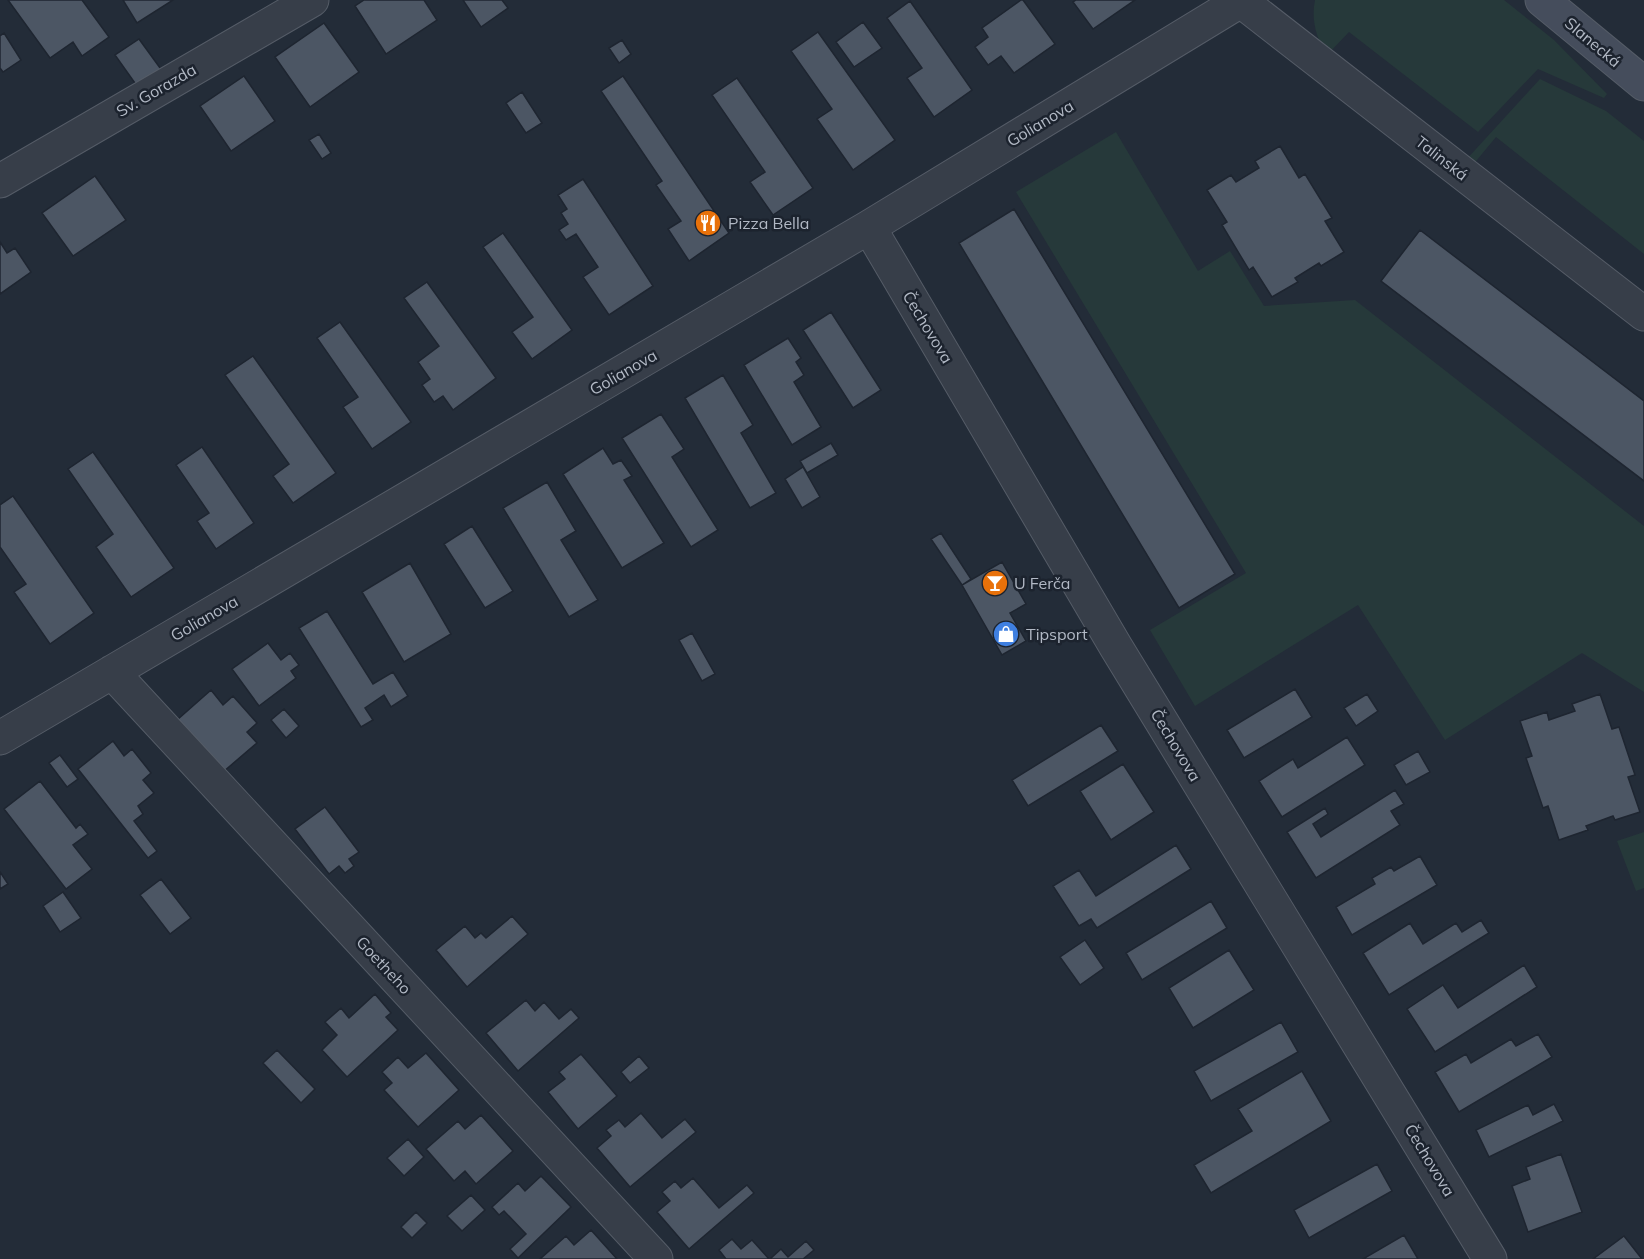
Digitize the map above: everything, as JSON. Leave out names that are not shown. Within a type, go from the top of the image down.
[{"type":"main road","name":"Slanecká","points":[[1542,0],[1644,84]]},
{"type":"street","name":"Sv. Gorazda","points":[[0,181],[312,0]]},
{"type":"street","name":"Golianova","points":[[0,738],[869,227],[1242,0]]},
{"type":"street","name":"Talinská","points":[[1242,0],[1644,314]]},
{"type":"street","name":"Čechovova","points":[[869,227],[1116,647],[1490,1259]]},
{"type":"street","name":"Goetheho","points":[[112,672],[657,1259]]},
{"type":"shaded area","points":[[1315,0],[1504,0],[1554,40],[1607,94],[1604,98],[1538,69],[1478,132],[1349,32],[1327,55],[1315,29]]},
{"type":"shaded area","points":[[1540,79],[1606,111],[1644,141],[1644,254],[1496,137],[1472,166],[1465,161]]},
{"type":"shaded area","points":[[1116,132],[1198,271],[1230,251],[1264,306],[1355,300],[1644,526],[1644,692],[1582,653],[1445,740],[1358,605],[1195,706],[1150,630],[1246,573],[1016,192]]},
{"type":"shaded area","points":[[1644,832],[1644,888],[1636,891],[1617,841]]},
{"type":"building","points":[[8,0],[82,0],[109,37],[82,56],[73,42],[50,58]]},
{"type":"building","points":[[123,0],[173,0],[137,23]]},
{"type":"building","points":[[364,0],[424,0],[437,20],[386,54],[355,6]]},
{"type":"building","points":[[463,0],[502,0],[508,8],[481,27]]},
{"type":"building","points":[[1021,0],[1055,44],[1014,73],[1001,56],[988,65],[975,47],[988,37],[982,28]]},
{"type":"building","points":[[1076,0],[1135,0],[1093,29],[1073,2]]},
{"type":"building","points":[[910,1],[972,90],[934,117],[907,78],[922,68],[887,18]]},
{"type":"building","points":[[863,22],[882,48],[854,67],[836,42]]},
{"type":"building","points":[[324,23],[359,72],[310,107],[275,57]]},
{"type":"building","points":[[818,32],[895,140],[853,170],[817,119],[832,109],[791,51]]},
{"type":"building","points":[[4,33],[21,60],[3,72],[0,68],[0,36]]},
{"type":"building","points":[[139,39],[163,72],[137,86],[115,55]]},
{"type":"building","points":[[622,40],[631,54],[619,63],[609,48]]},
{"type":"building","points":[[244,76],[275,121],[231,151],[200,106]]},
{"type":"building","points":[[623,76],[729,233],[689,261],[668,229],[681,221],[656,185],[662,181],[601,91]]},
{"type":"building","points":[[737,78],[813,188],[773,215],[750,182],[765,172],[712,95]]},
{"type":"building","points":[[522,92],[542,123],[526,133],[506,103]]},
{"type":"building","points":[[319,134],[331,153],[322,159],[309,140]]},
{"type":"building","points":[[1280,146],[1299,178],[1305,174],[1332,218],[1325,221],[1344,252],[1321,266],[1319,263],[1295,278],[1298,282],[1272,297],[1253,267],[1249,270],[1222,225],[1227,222],[1207,190],[1231,175],[1236,182],[1259,168],[1255,161]]},
{"type":"building","points":[[95,176],[126,220],[73,256],[42,213]]},
{"type":"building","points":[[583,179],[653,286],[609,315],[583,277],[598,267],[576,234],[566,240],[559,230],[568,224],[561,213],[567,209],[558,195]]},
{"type":"building","points":[[1014,209],[1235,574],[1179,608],[959,243]]},
{"type":"building","points":[[1420,230],[1644,401],[1644,481],[1381,281]]},
{"type":"building","points":[[503,233],[572,330],[532,359],[512,332],[533,317],[483,247]]},
{"type":"building","points":[[0,242],[7,253],[15,248],[31,272],[0,294]]},
{"type":"building","points":[[427,282],[496,378],[453,410],[443,396],[434,402],[422,385],[430,379],[418,362],[439,346],[404,298]]},
{"type":"building","points":[[831,312],[881,390],[853,408],[803,330]]},
{"type":"building","points":[[340,322],[411,422],[372,449],[343,407],[358,397],[317,338]]},
{"type":"building","points":[[788,338],[801,358],[796,362],[804,375],[794,382],[821,427],[792,445],[744,365]]},
{"type":"building","points":[[253,356],[336,473],[293,503],[273,476],[289,464],[225,375]]},
{"type":"building","points":[[723,375],[753,425],[741,433],[776,493],[750,508],[685,398]]},
{"type":"building","points":[[661,414],[684,449],[672,457],[718,530],[691,547],[622,438]]},
{"type":"building","points":[[831,443],[838,455],[807,473],[800,461]]},
{"type":"building","points":[[202,447],[254,523],[216,549],[197,521],[209,513],[176,465]]},
{"type":"building","points":[[603,448],[613,464],[621,460],[632,476],[624,480],[664,543],[622,568],[563,474]]},
{"type":"building","points":[[93,452],[174,568],[131,597],[96,547],[113,534],[68,469]]},
{"type":"building","points":[[803,467],[820,497],[802,508],[785,479]]},
{"type":"building","points":[[547,482],[576,531],[561,540],[598,600],[569,617],[503,508]]},
{"type":"building","points":[[13,496],[94,613],[50,644],[14,592],[26,584],[0,547],[0,505]]},
{"type":"building","points":[[472,526],[513,591],[485,608],[444,544]]},
{"type":"building","points":[[941,533],[971,579],[962,585],[931,539]]},
{"type":"building","points":[[1002,562],[1026,604],[1010,613],[1026,641],[1002,655],[962,585]]},
{"type":"building","points":[[410,563],[451,634],[404,662],[362,592]]},
{"type":"building","points":[[327,611],[373,684],[393,672],[408,696],[391,707],[384,695],[365,708],[373,720],[361,727],[299,628]]},
{"type":"building","points":[[692,633],[715,674],[702,681],[679,640]]},
{"type":"building","points":[[268,643],[281,660],[290,653],[299,665],[291,671],[296,678],[259,706],[232,669]]},
{"type":"building","points":[[1295,689],[1312,717],[1244,758],[1227,730]]},
{"type":"building","points":[[211,690],[223,705],[233,696],[257,723],[247,732],[257,743],[223,772],[177,720]]},
{"type":"building","points":[[1367,694],[1378,711],[1356,726],[1344,708]]},
{"type":"building","points":[[1600,694],[1612,729],[1619,727],[1635,775],[1628,777],[1640,812],[1615,820],[1613,816],[1586,826],[1588,830],[1559,840],[1548,806],[1543,808],[1526,758],[1532,756],[1520,721],[1547,712],[1549,720],[1575,711],[1572,704]]},
{"type":"building","points":[[284,709],[299,726],[286,738],[271,720]]},
{"type":"building","points":[[1101,725],[1118,751],[1028,806],[1012,780]]},
{"type":"building","points":[[1347,737],[1365,765],[1282,817],[1259,781],[1293,759],[1298,768]]},
{"type":"building","points":[[113,741],[124,756],[132,749],[151,773],[143,780],[154,793],[138,806],[143,814],[134,821],[157,851],[148,858],[78,769]]},
{"type":"building","points":[[1418,751],[1430,772],[1406,785],[1394,765]]},
{"type":"building","points":[[60,755],[78,779],[67,787],[49,763]]},
{"type":"building","points":[[1123,764],[1154,812],[1111,840],[1080,791]]},
{"type":"building","points":[[40,781],[76,828],[80,824],[88,834],[73,845],[92,869],[66,889],[4,809]]},
{"type":"building","points":[[1395,790],[1404,804],[1391,811],[1400,825],[1316,878],[1287,832],[1325,808],[1328,814],[1313,824],[1321,837]]},
{"type":"building","points":[[325,807],[359,852],[349,859],[354,866],[345,873],[339,866],[329,874],[295,829]]},
{"type":"building","points":[[1176,845],[1191,869],[1097,928],[1091,919],[1079,926],[1053,886],[1079,870],[1096,896]]},
{"type":"building","points":[[1420,856],[1437,885],[1352,935],[1336,907],[1375,884],[1372,878],[1391,867],[1394,871]]},
{"type":"building","points":[[0,872],[8,884],[0,889]]},
{"type":"building","points":[[161,879],[191,918],[170,934],[140,895]]},
{"type":"building","points":[[63,892],[81,918],[60,932],[43,906]]},
{"type":"building","points":[[1211,901],[1227,928],[1142,980],[1126,953]]},
{"type":"building","points":[[512,916],[528,934],[467,987],[436,950],[465,926],[475,938],[481,933],[486,938]]},
{"type":"building","points":[[1481,920],[1489,933],[1389,995],[1363,953],[1410,923],[1423,944],[1456,923],[1462,932]]},
{"type":"building","points":[[1085,940],[1104,968],[1080,985],[1060,957]]},
{"type":"building","points":[[1229,950],[1254,990],[1193,1028],[1169,988]]},
{"type":"building","points":[[1524,965],[1537,987],[1435,1052],[1407,1009],[1443,985],[1458,1008]]},
{"type":"building","points":[[375,994],[391,1013],[386,1017],[398,1030],[347,1077],[322,1050],[337,1035],[325,1022],[341,1008],[349,1018]]},
{"type":"building","points":[[526,1000],[535,1011],[544,1002],[559,1019],[571,1009],[579,1018],[518,1071],[486,1033]]},
{"type":"building","points":[[1281,1022],[1298,1052],[1211,1101],[1194,1071]]},
{"type":"building","points":[[1538,1034],[1552,1057],[1459,1112],[1435,1072],[1466,1054],[1471,1063],[1511,1039],[1516,1046]]},
{"type":"building","points":[[277,1050],[315,1089],[301,1103],[263,1063]]},
{"type":"building","points":[[426,1053],[459,1090],[418,1127],[384,1090],[392,1083],[382,1072],[398,1057],[408,1068]]},
{"type":"building","points":[[581,1054],[617,1096],[578,1129],[548,1092],[565,1079],[559,1072]]},
{"type":"building","points":[[639,1056],[649,1068],[630,1083],[621,1072]]},
{"type":"building","points":[[1302,1071],[1331,1121],[1211,1193],[1194,1165],[1252,1131],[1238,1109]]},
{"type":"building","points":[[1554,1104],[1563,1121],[1489,1157],[1476,1130],[1528,1105],[1533,1115]]},
{"type":"building","points":[[641,1113],[662,1138],[685,1119],[696,1132],[630,1187],[597,1148],[611,1136],[606,1130],[619,1120],[625,1127]]},
{"type":"building","points":[[481,1115],[513,1151],[476,1184],[465,1171],[454,1181],[426,1149],[458,1121],[465,1129]]},
{"type":"building","points":[[408,1139],[424,1157],[404,1176],[387,1158]]},
{"type":"building","points":[[1561,1154],[1582,1212],[1528,1232],[1512,1186],[1530,1179],[1526,1167]]},
{"type":"building","points":[[1377,1164],[1392,1191],[1309,1238],[1294,1210]]},
{"type":"building","points":[[541,1176],[571,1207],[518,1258],[510,1249],[526,1234],[504,1211],[499,1215],[492,1207],[518,1183],[525,1191]]},
{"type":"building","points":[[693,1178],[719,1208],[747,1185],[754,1193],[689,1249],[657,1212],[670,1201],[662,1192],[675,1181],[681,1188]]},
{"type":"building","points":[[471,1195],[485,1210],[462,1231],[447,1216]]},
{"type":"building","points":[[416,1212],[427,1223],[412,1238],[401,1227]]},
{"type":"building","points":[[591,1230],[617,1259],[540,1259],[566,1236],[574,1245]]},
{"type":"building","points":[[1404,1235],[1418,1259],[1363,1259]]},
{"type":"building","points":[[1624,1236],[1642,1259],[1593,1259]]},
{"type":"building","points":[[732,1239],[741,1249],[752,1240],[769,1259],[726,1259],[719,1250]]},
{"type":"building","points":[[806,1241],[814,1250],[803,1259],[770,1259],[781,1249],[788,1257]]},
{"type":"place","name":"Pizza Bella","points":[[708,223]]},
{"type":"place","name":"U Ferča","points":[[995,583]]},
{"type":"place","name":"Tipsport","points":[[1006,634]]}]
